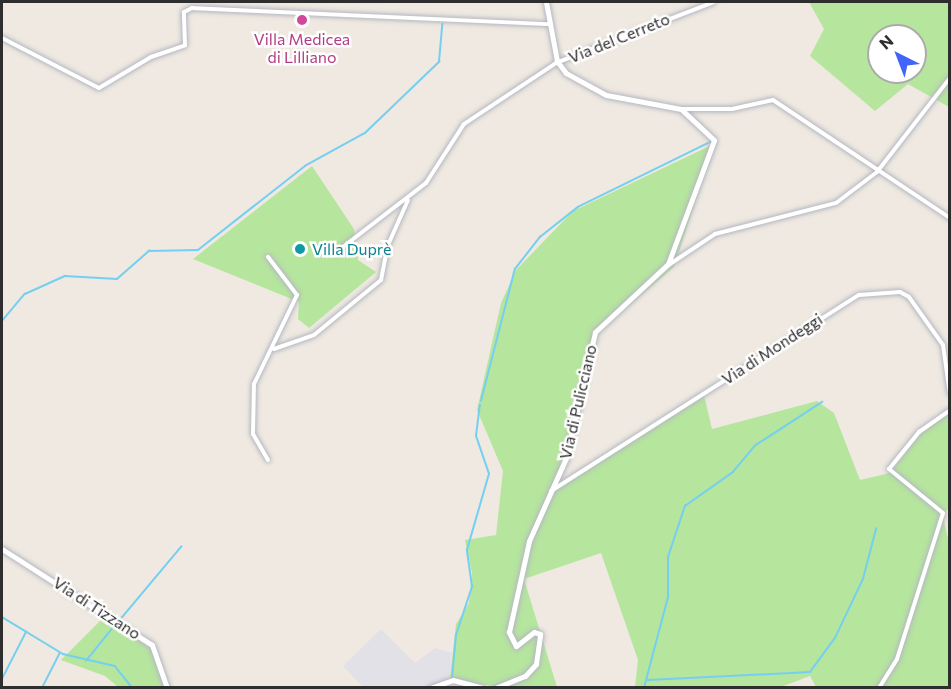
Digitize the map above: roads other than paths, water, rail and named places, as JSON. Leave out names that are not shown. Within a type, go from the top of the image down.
[{"type":"street","points":[[546,2],[558,63]]},
{"type":"street","name":"Via del Cerreto","points":[[408,201],[433,176],[464,124],[558,63],[714,2]]},
{"type":"street","points":[[2,38],[99,88],[185,45],[184,12],[192,8],[551,24]]},
{"type":"street","name":"Via di Pulicciano","points":[[495,687],[525,676],[536,664],[540,634],[534,632],[516,646],[508,636],[529,541],[569,447],[596,329],[667,266],[714,140],[681,110],[599,92],[568,75],[558,63]]},
{"type":"street","points":[[667,266],[715,234],[830,205],[877,172],[950,78]]},
{"type":"street","points":[[681,110],[732,109],[773,100],[884,177],[950,218]]},
{"type":"street","points":[[870,167],[884,163]]},
{"type":"street","points":[[868,179],[884,177]]},
{"type":"street","points":[[334,253],[408,201]]},
{"type":"street","points":[[274,350],[314,334],[381,280],[388,245],[408,201]]},
{"type":"street","points":[[268,256],[297,295],[274,350],[254,384],[253,434],[268,460]]},
{"type":"street","name":"Via di Mondeggi","points":[[551,491],[859,295],[900,292],[909,297],[943,345],[950,394]]},
{"type":"street","points":[[879,687],[897,659],[943,513],[890,469],[919,432],[950,410]]},
{"type":"street","name":"Via di Tizzano","points":[[2,549],[152,645],[167,687]]},
{"type":"street","points":[[430,687],[452,680],[483,687]]},
{"type":"waterway","points":[[2,321],[25,294],[65,276],[117,279],[149,251],[198,250],[305,166],[365,133],[439,62],[442,24]]},
{"type":"waterway","points":[[481,401],[515,269],[540,237],[578,207],[710,142]]},
{"type":"waterway","points":[[644,688],[668,597],[668,557],[685,506],[733,472],[756,445],[822,402]]},
{"type":"waterway","points":[[452,678],[456,635],[472,587],[467,550],[489,474],[476,436],[480,405]]},
{"type":"waterway","points":[[648,680],[810,672],[835,638],[863,579],[876,529]]},
{"type":"waterway","points":[[119,621],[181,547]]},
{"type":"waterway","points":[[2,617],[63,654],[115,666],[133,688]]},
{"type":"waterway","points":[[86,661],[115,625]]},
{"type":"waterway","points":[[2,679],[26,632]]},
{"type":"waterway","points":[[42,688],[59,654]]},
{"type":"place","name":"Villa Medicea di Lilliano","points":[[302,20]]},
{"type":"place","name":"Villa Duprè","points":[[300,249]]}]
